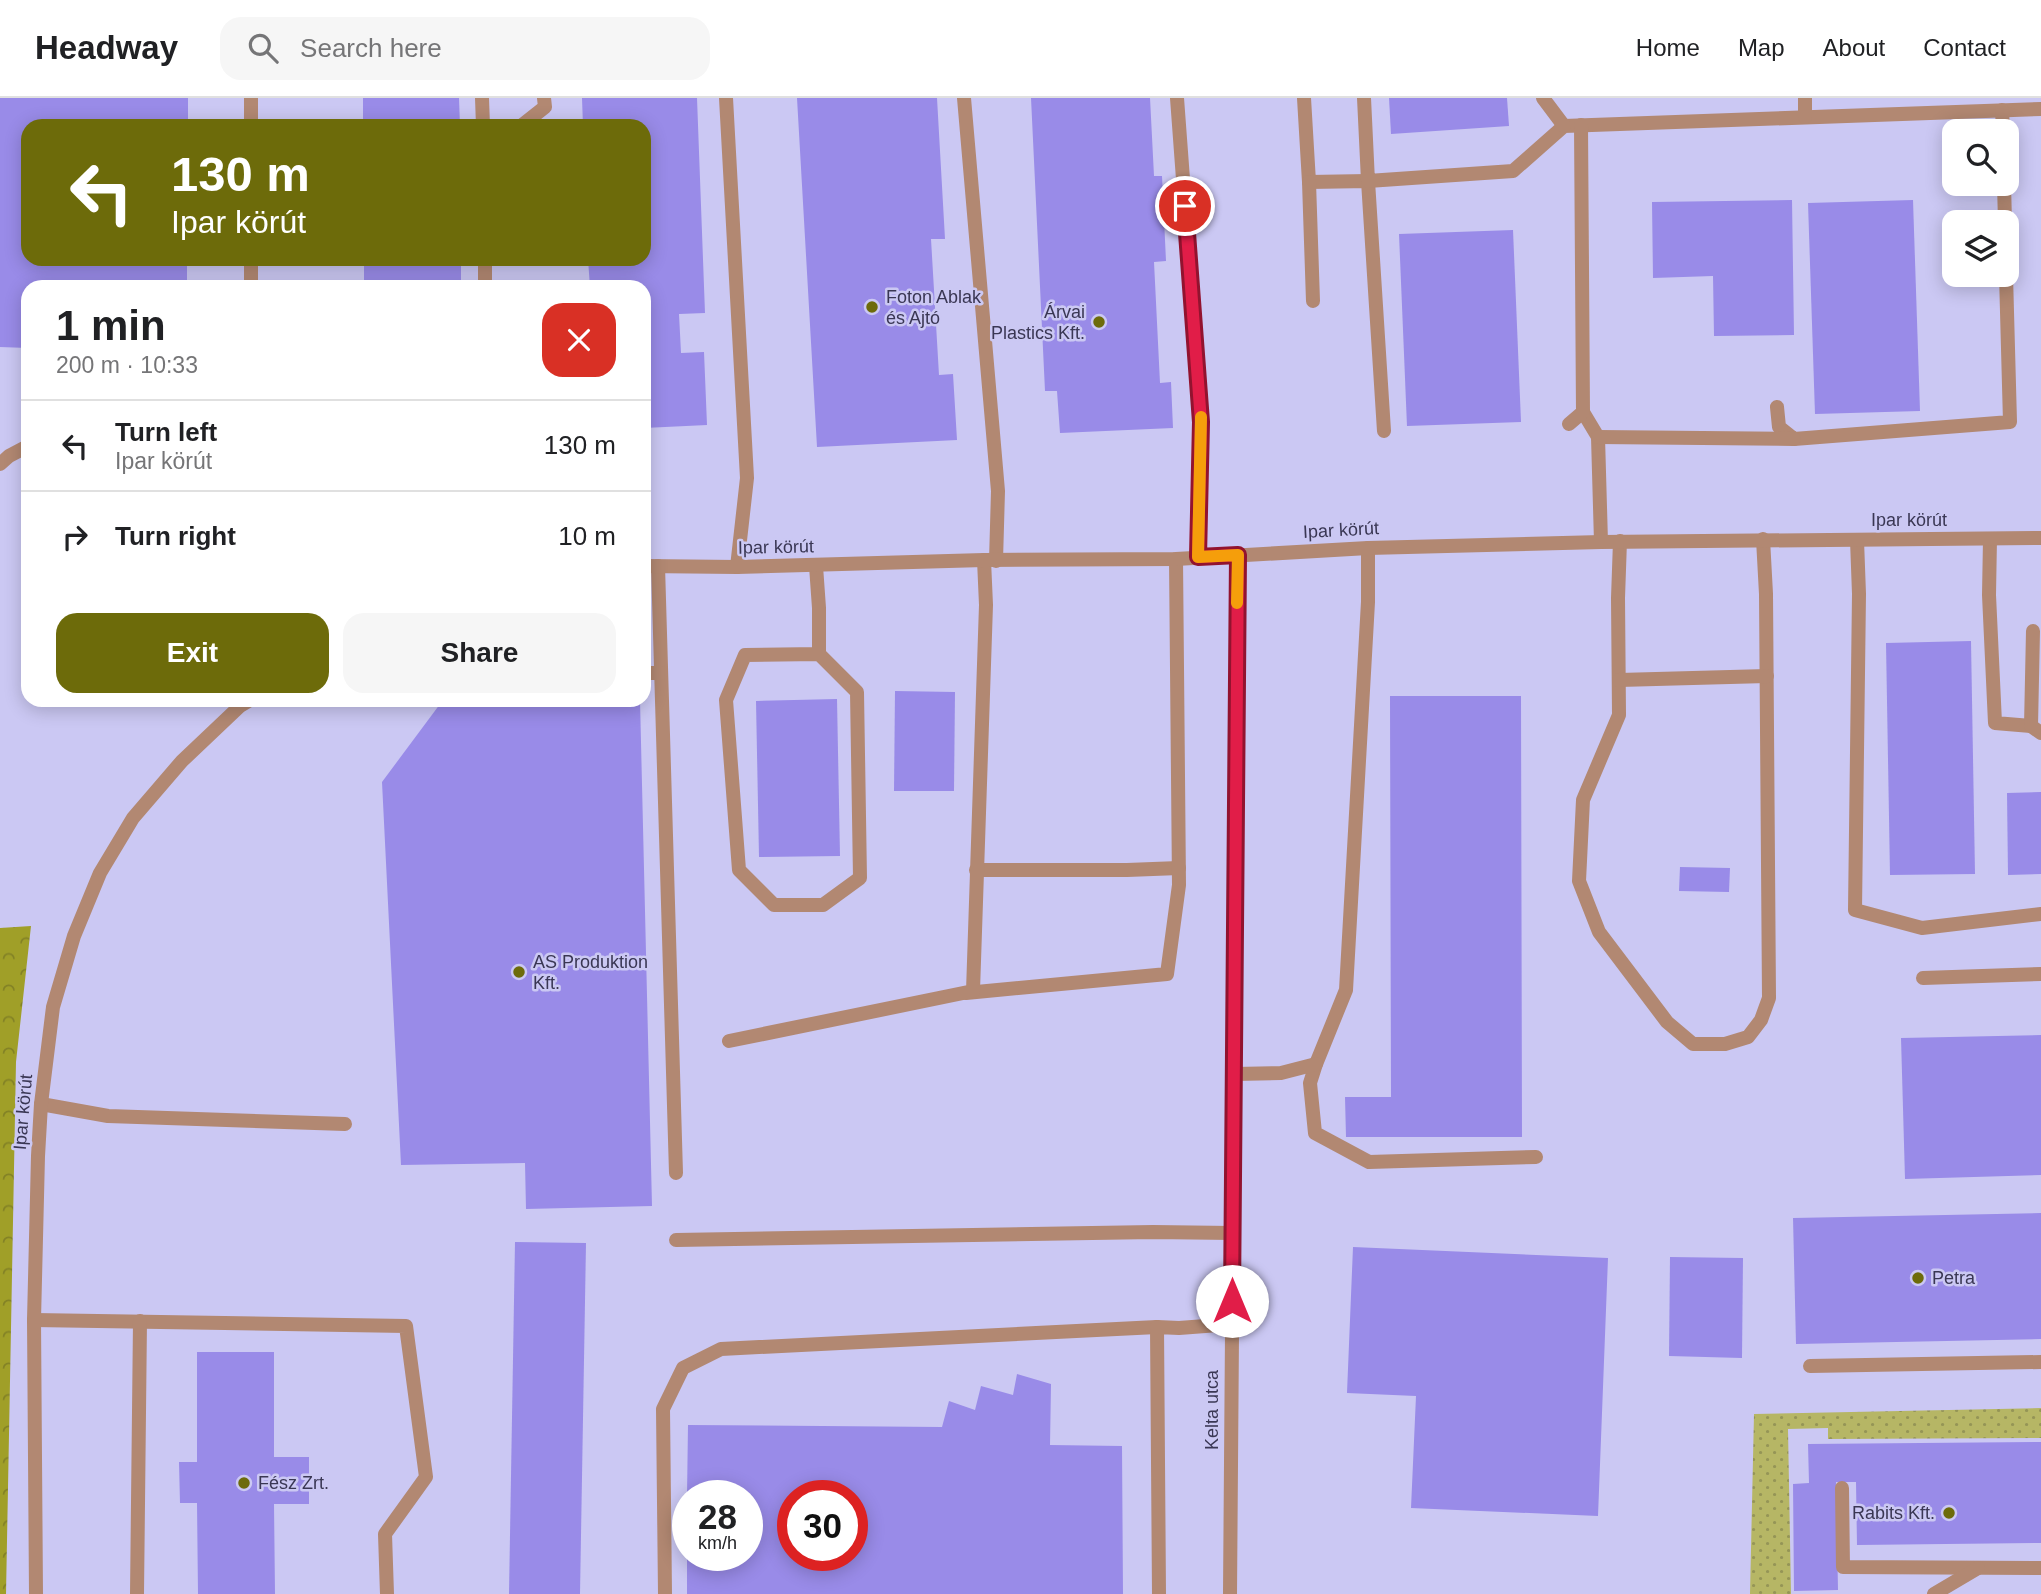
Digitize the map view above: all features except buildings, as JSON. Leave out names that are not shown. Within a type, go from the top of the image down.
[{"type":"street","points":[[251,98],[251,119]]},
{"type":"street","points":[[482,98],[483,119]]},
{"type":"street","points":[[530,119],[545,107],[544,98]]},
{"type":"street","points":[[726,98],[747,478],[737,567]]},
{"type":"street","points":[[729,1041],[973,991],[986,606],[998,491],[964,98]]},
{"type":"street","points":[[1177,98],[1201,422],[1198,557]]},
{"type":"street","points":[[1304,98],[1313,301]]},
{"type":"street","points":[[1364,98],[1384,431]]},
{"type":"street","points":[[1543,98],[1564,126]]},
{"type":"street","points":[[1805,98],[1805,117]]},
{"type":"street","points":[[1309,182],[1368,181],[1513,171],[1564,126],[2041,109]]},
{"type":"street","points":[[2002,110],[2002,119]]},
{"type":"street","points":[[1581,125],[1583,412],[1598,437],[1601,542]]},
{"type":"street","points":[[1598,437],[1794,439],[2010,422],[2006,287]]},
{"type":"street","points":[[1777,407],[1779,426],[1794,439]]},
{"type":"street","points":[[1569,424],[1583,412]]},
{"type":"street","points":[[0,464],[21,450]]},
{"type":"street","name":"Ipar körút","points":[[651,566],[816,566],[990,560],[1176,559],[1367,548],[1620,541],[2041,538]]},
{"type":"street","points":[[1620,541],[1619,715],[1583,800],[1579,881],[1599,932],[1667,1022],[1693,1044],[1725,1044],[1748,1037],[1761,1020],[1769,998],[1766,594],[1763,539]]},
{"type":"street","points":[[1857,540],[1859,594],[1855,910],[1922,928],[2041,914]]},
{"type":"street","points":[[1990,540],[1989,595],[1995,723],[2036,730],[2033,631]]},
{"type":"street","points":[[1367,548],[1368,602],[1346,990],[1310,1083],[1315,1133],[1369,1162],[1536,1157]]},
{"type":"street","name":"Kelta utca","points":[[1230,1594],[1238,555]]},
{"type":"street","points":[[959,994],[1167,974],[1179,885],[1176,559]]},
{"type":"street","points":[[651,566],[661,673],[676,1173]]},
{"type":"street","points":[[816,566],[819,654],[857,692],[860,878],[823,905],[774,905],[739,870],[726,700],[746,655],[819,654]]},
{"type":"street","points":[[651,673],[661,673]]},
{"type":"street","points":[[1619,680],[1767,676]]},
{"type":"street","name":"Ipar körút","points":[[36,1594],[34,1320],[38,1156],[41,1104],[53,1007],[74,936],[100,873],[133,818],[182,761],[239,707]]},
{"type":"street","points":[[976,870],[1178,868]]},
{"type":"street","points":[[1923,978],[2041,974]]},
{"type":"street","points":[[1235,1074],[1281,1073],[1316,1064]]},
{"type":"street","points":[[41,1104],[108,1116],[345,1124]]},
{"type":"street","points":[[676,1240],[1232,1233]]},
{"type":"street","points":[[34,1320],[406,1326],[426,1477],[385,1534],[387,1594]]},
{"type":"street","points":[[137,1594],[141,1321]]},
{"type":"street","points":[[665,1594],[663,1409],[683,1368],[720,1349],[1232,1324]]},
{"type":"street","points":[[1157,1326],[1159,1594]]},
{"type":"street","points":[[1810,1366],[2041,1363]]},
{"type":"street","points":[[1842,1488],[1843,1567],[2041,1568]]},
{"type":"street","points":[[1934,1594],[1979,1567]]},
{"type":"shaded area","points":[[2041,1408],[2041,1438],[1828,1439],[1828,1428],[1788,1429],[1791,1594],[1750,1594],[1754,1414]]},
{"type":"green space","points":[[31,926],[16,1062],[6,1594],[0,1594],[0,928]]},
{"type":"slow traffic","points":[[1201,417],[1198,557],[1238,555],[1237,603]]},
{"type":"place","name":"Foton Ablak és Ajtó","points":[[872,307]]},
{"type":"place","name":"Árvai Plastics Kft.","points":[[1099,322]]},
{"type":"place","name":"AS Produktion Kft.","points":[[519,972]]},
{"type":"place","name":"Petra","points":[[1918,1278]]},
{"type":"place","name":"Fész Zrt.","points":[[244,1483]]},
{"type":"place","name":"Rabits Kft.","points":[[1949,1513]]},
{"type":"route","points":[[1185,206],[1201,422],[1198,557],[1238,555],[1232,1301]]}]
